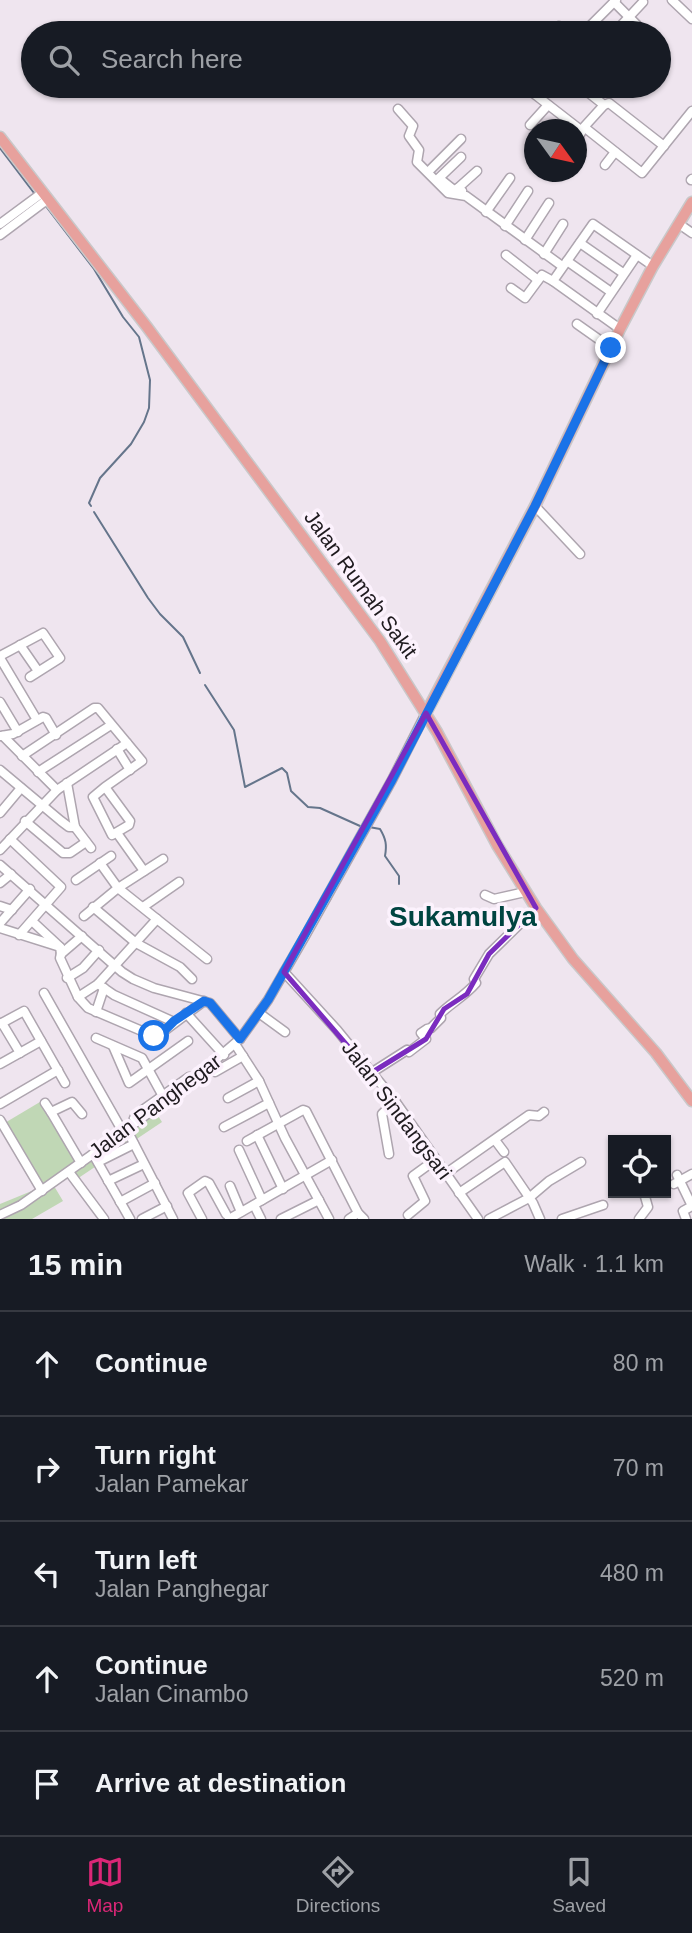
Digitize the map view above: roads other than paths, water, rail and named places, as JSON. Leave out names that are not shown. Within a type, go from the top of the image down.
[{"type":"main road","name":"Jalan Rumah Sakit","points":[[0,137],[41,199],[268,488],[380,641],[426,713],[525,892],[573,959],[656,1054],[692,1101]]},
{"type":"main road","points":[[426,713],[535,506],[620,329],[655,263],[692,202]]},
{"type":"street","points":[[672,0],[692,19]]},
{"type":"street","points":[[594,21],[612,2],[633,21]]},
{"type":"street","points":[[625,21],[643,2]]},
{"type":"street","points":[[539,98],[568,119]]},
{"type":"street","points":[[595,98],[604,105]]},
{"type":"street","points":[[587,124],[608,103],[664,146]]},
{"type":"street","points":[[535,119],[548,105]]},
{"type":"street","points":[[398,109],[413,126],[409,136],[419,150],[417,162],[448,193],[466,196]]},
{"type":"street","points":[[587,132],[642,173],[692,111]]},
{"type":"street","points":[[428,172],[461,139]]},
{"type":"street","points":[[605,165],[615,152]]},
{"type":"street","points":[[461,157],[439,178],[449,188],[458,188],[477,171]]},
{"type":"street","points":[[485,212],[510,178]]},
{"type":"street","points":[[458,188],[485,212],[544,254],[611,292]]},
{"type":"street","points":[[505,226],[528,191]]},
{"type":"street","points":[[0,224],[41,199]]},
{"type":"street","points":[[0,235],[41,199]]},
{"type":"street","points":[[525,240],[549,203]]},
{"type":"street","points":[[544,254],[563,224]]},
{"type":"street","points":[[553,281],[595,224],[637,255],[655,263]]},
{"type":"street","points":[[679,224],[692,233]]},
{"type":"street","points":[[580,243],[623,273]]},
{"type":"street","points":[[506,255],[538,280]]},
{"type":"street","points":[[597,314],[637,255]]},
{"type":"street","points":[[511,288],[525,299],[543,274],[620,329]]},
{"type":"street","points":[[577,324],[611,348]]},
{"type":"street","points":[[535,506],[580,554]]},
{"type":"street","points":[[37,720],[0,657],[42,632],[60,658]]},
{"type":"street","points":[[20,645],[38,671]]},
{"type":"street","points":[[30,677],[70,652]]},
{"type":"street","points":[[1,708],[18,732]]},
{"type":"street","points":[[22,756],[94,708],[98,708],[127,743],[146,759],[94,794],[93,799],[112,835],[129,825],[130,821],[105,787]]},
{"type":"street","name":"Jalan Panghegar","points":[[3,1214],[81,1163],[95,1158],[164,1098],[224,1055],[237,1041],[259,1013],[284,972],[392,780],[426,713]]},
{"type":"street","points":[[1,736],[10,736],[45,716],[56,734]]},
{"type":"street","points":[[38,772],[111,725]]},
{"type":"street","points":[[1,736],[57,789]]},
{"type":"street","points":[[0,850],[57,789],[127,743]]},
{"type":"street","points":[[117,749],[130,770]]},
{"type":"street","points":[[1,773],[69,827],[75,828]]},
{"type":"street","points":[[25,821],[63,853],[70,853],[88,845],[75,828],[67,783]]},
{"type":"street","points":[[0,813],[21,789]]},
{"type":"street","points":[[117,833],[144,871]]},
{"type":"street","points":[[10,839],[61,888],[19,935]]},
{"type":"street","points":[[76,880],[111,856]]},
{"type":"street","points":[[84,916],[118,888],[163,859]]},
{"type":"street","points":[[100,863],[118,888],[207,959]]},
{"type":"street","points":[[0,864],[133,979],[154,988],[210,1003],[237,1041],[329,1219]]},
{"type":"street","points":[[0,883],[11,874]]},
{"type":"street","points":[[143,907],[179,882]]},
{"type":"street","points":[[0,923],[30,889]]},
{"type":"street","points":[[485,895],[494,899],[525,892]]},
{"type":"street","points":[[0,906],[12,909]]},
{"type":"street","points":[[93,907],[136,943],[180,967],[192,979]]},
{"type":"street","points":[[371,1073],[407,1049],[409,1052],[426,1038],[421,1033],[442,1017],[440,1014],[446,1008],[467,994],[476,982],[474,979],[489,954],[536,908]]},
{"type":"street","points":[[96,1012],[101,986],[157,919]]},
{"type":"street","points":[[32,921],[60,951],[60,958],[78,997],[84,1005],[96,1012],[156,1037],[204,1001]]},
{"type":"street","points":[[0,928],[60,951]]},
{"type":"street","points":[[60,951],[82,936]]},
{"type":"street","points":[[68,978],[83,968],[99,950]]},
{"type":"street","name":"Jalan Sindangsari","points":[[284,972],[337,1030],[395,1101],[478,1219]]},
{"type":"street","points":[[78,997],[101,986]]},
{"type":"street","points":[[101,986],[174,1021]]},
{"type":"street","points":[[44,993],[134,1144],[173,1219]]},
{"type":"street","points":[[20,1053],[1,1024],[24,1011],[65,1083]]},
{"type":"street","points":[[186,1013],[224,1055]]},
{"type":"street","points":[[259,1013],[285,1032]]},
{"type":"street","points":[[96,1038],[142,1058],[164,1098]]},
{"type":"street","points":[[0,1065],[41,1041]]},
{"type":"street","points":[[113,1046],[125,1086],[188,1041]]},
{"type":"street","points":[[209,1064],[215,1072],[243,1056]]},
{"type":"street","points":[[0,1104],[58,1070]]},
{"type":"street","points":[[228,1098],[259,1082]]},
{"type":"street","points":[[389,1154],[382,1114],[395,1101]]},
{"type":"street","points":[[51,1112],[72,1102],[82,1114]]},
{"type":"street","points":[[224,1127],[269,1102]]},
{"type":"street","points":[[45,1103],[81,1163]]},
{"type":"street","points":[[247,1141],[303,1110],[306,1111],[361,1216],[349,1219]]},
{"type":"street","points":[[445,1174],[529,1115],[539,1116],[544,1112]]},
{"type":"street","points":[[0,1119],[42,1191]]},
{"type":"street","points":[[257,1135],[283,1189]]},
{"type":"street","points":[[495,1140],[505,1152]]},
{"type":"street","points":[[130,1219],[95,1158],[134,1144]]},
{"type":"street","points":[[239,1150],[262,1199]]},
{"type":"street","points":[[202,1219],[188,1193],[205,1181],[209,1183],[230,1218],[332,1160]]},
{"type":"street","points":[[408,1215],[425,1201],[414,1176],[435,1160]]},
{"type":"street","points":[[459,1193],[505,1162],[540,1219]]},
{"type":"street","points":[[489,1219],[529,1198],[549,1181],[581,1162]]},
{"type":"street","points":[[108,1181],[144,1164]]},
{"type":"street","points":[[69,1172],[104,1219]]},
{"type":"street","points":[[685,1219],[682,1211],[692,1205],[677,1180],[692,1174]]},
{"type":"street","points":[[120,1202],[155,1183]]},
{"type":"street","points":[[230,1186],[241,1212]]},
{"type":"street","points":[[639,1219],[648,1207],[645,1198]]},
{"type":"street","points":[[281,1219],[319,1200]]},
{"type":"street","points":[[254,1205],[261,1219]]},
{"type":"street","points":[[568,1218],[603,1205]]},
{"type":"street","points":[[142,1219],[167,1206]]},
{"type":"waterway","points":[[0,148],[34,193]]},
{"type":"waterway","points":[[45,205],[94,269],[123,317],[139,337],[150,380],[149,408],[144,422],[131,444],[100,478],[89,503],[91,506]]},
{"type":"waterway","points":[[94,512],[148,598],[183,637],[200,673]]},
{"type":"waterway","points":[[205,685],[234,730],[245,787],[282,768],[287,773],[291,791],[308,807],[320,808],[360,826]]},
{"type":"waterway","points":[[369,827],[380,829],[386,842],[385,856],[399,876],[399,884]]},
{"type":"waterway","points":[[325,908],[331,898]]},
{"type":"district","name":"Sukamulya","points":[[463,916]]}]
